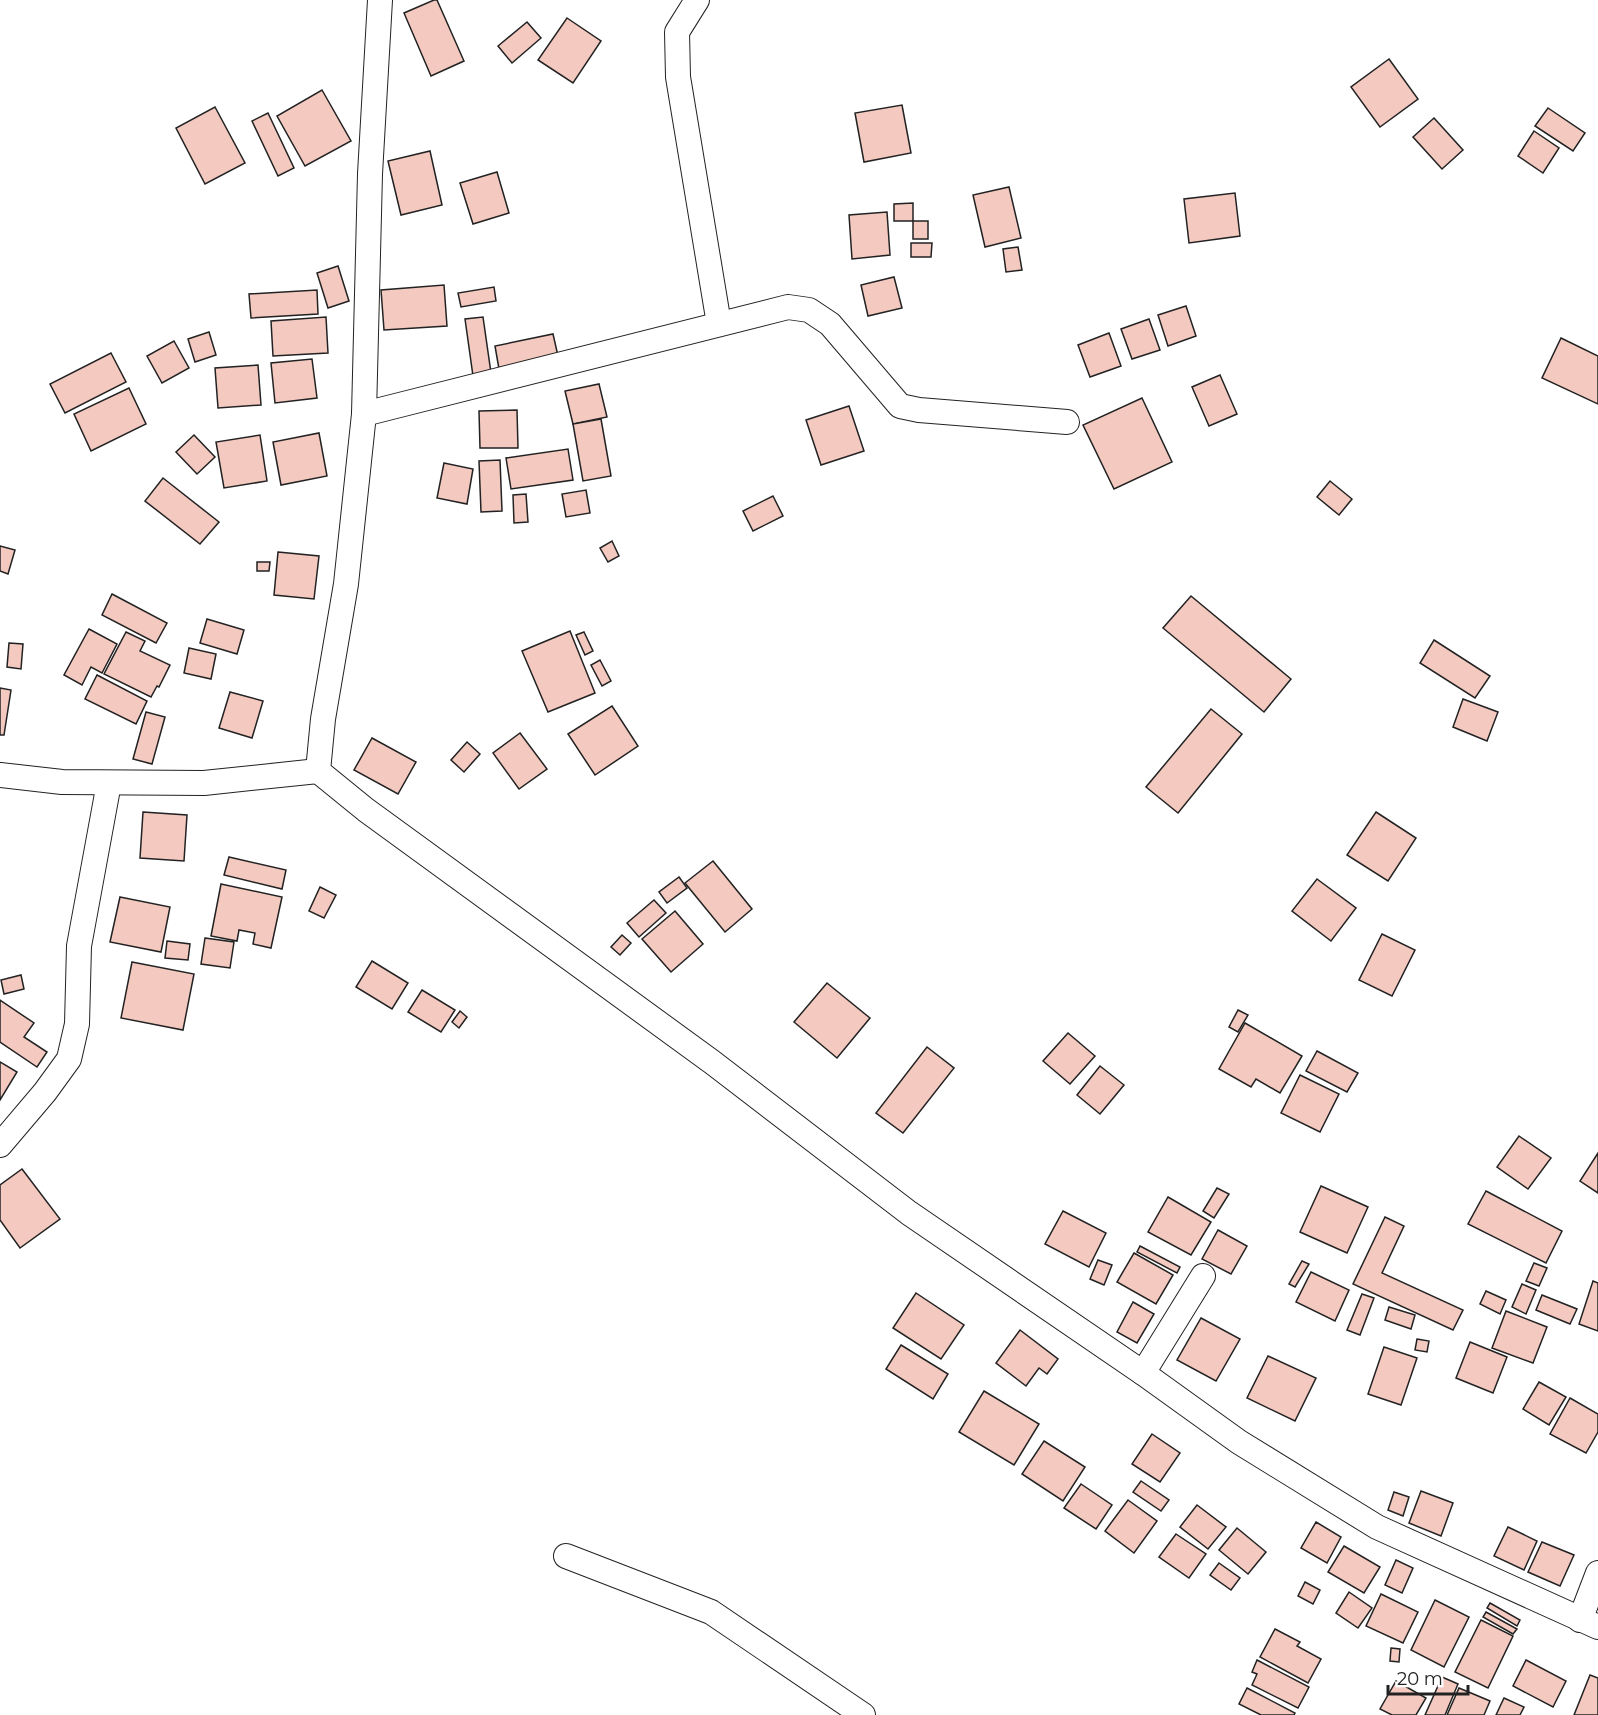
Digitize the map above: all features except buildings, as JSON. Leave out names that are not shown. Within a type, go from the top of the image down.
[{"type":"street","points":[[318,771],[323,719],[346,584],[364,414],[369,174],[380,0]]},
{"type":"street","points":[[697,0],[677,32],[678,77],[719,324]]},
{"type":"street","points":[[364,414],[788,307],[809,310],[830,324],[900,406],[919,410],[1067,422]]},
{"type":"street","points":[[0,776],[62,782],[204,783],[318,771],[366,810],[674,1034],[909,1213],[1143,1373],[1239,1442],[1377,1527],[1589,1624],[1598,1573]]},
{"type":"street","points":[[0,1145],[45,1092],[69,1059],[77,1024],[79,946],[109,783]]},
{"type":"street","points":[[1143,1373],[1203,1276]]},
{"type":"street","points":[[566,1556],[711,1612],[863,1715]]}]
